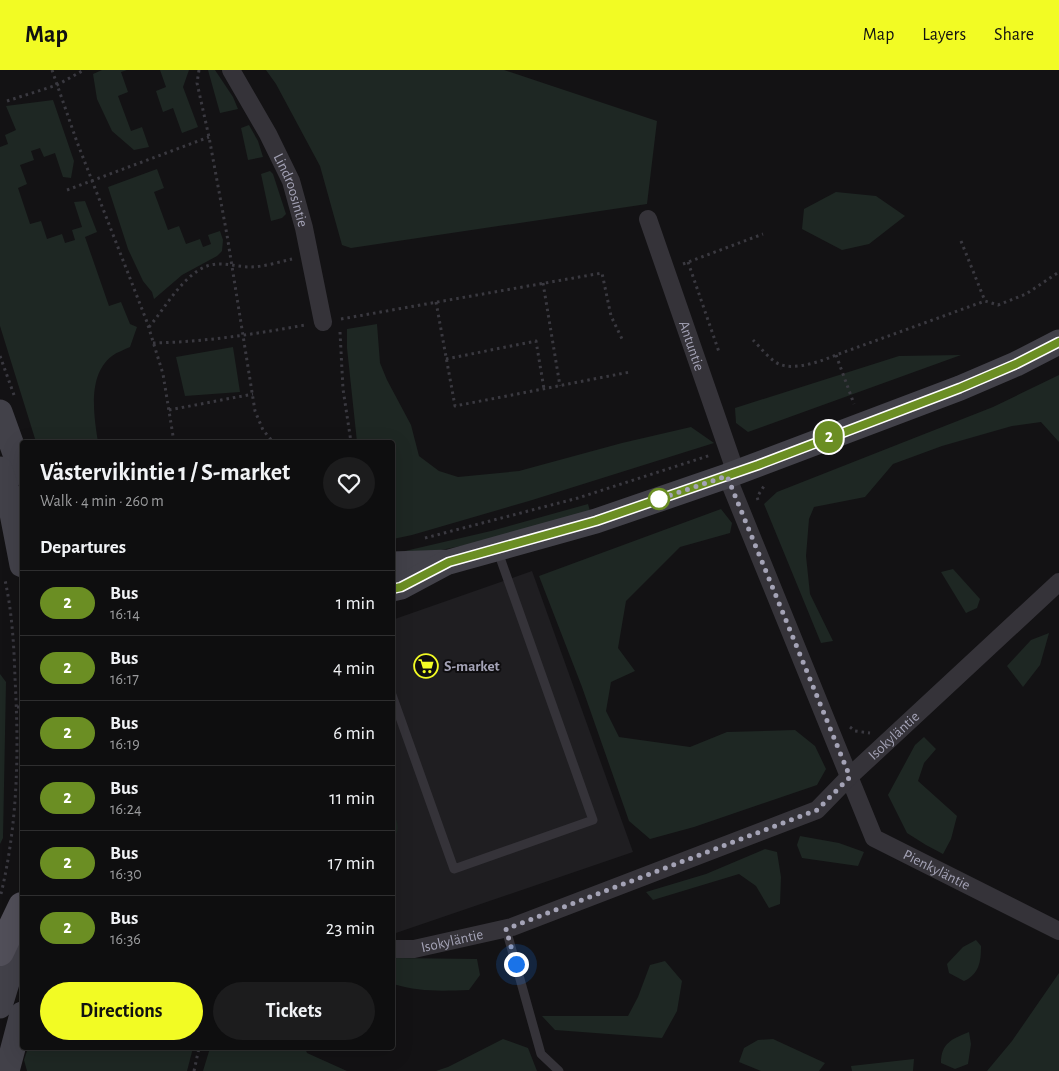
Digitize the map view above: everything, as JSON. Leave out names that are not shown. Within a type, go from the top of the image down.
[{"type":"main road","points":[[395,588],[449,562],[596,521],[731,474],[960,388],[1016,364],[1059,342]]},
{"type":"main road","points":[[0,412],[20,467]]},
{"type":"main road","points":[[0,468],[8,493],[13,571]]},
{"type":"main road","points":[[395,564],[449,562]]},
{"type":"main road","points":[[0,952],[20,911]]},
{"type":"main road","points":[[0,1006],[13,963],[20,919]]},
{"type":"main road","points":[[7,1071],[20,1022]]},
{"type":"street","name":"Lindroosintie","points":[[232,70],[268,134],[291,182],[310,256],[331,320]]},
{"type":"street","name":"Antuntie","points":[[648,219],[731,474],[850,777]]},
{"type":"street","name":"Isokyläntie","points":[[395,949],[414,949],[506,929],[817,810],[1059,582]]},
{"type":"street","name":"Pienkyläntie","points":[[850,777],[874,838],[1059,931]]},
{"type":"lane","points":[[395,702],[454,869],[593,820],[497,549]]},
{"type":"lane","points":[[506,929],[542,1054],[559,1071]]},
{"type":"path","points":[[52,70],[148,327],[163,374],[174,440]]},
{"type":"path","points":[[7,100],[57,85],[84,70]]},
{"type":"path","points":[[199,70],[197,83],[209,137],[255,411],[263,430],[271,440]]},
{"type":"path","points":[[67,190],[209,137]]},
{"type":"path","points":[[666,270],[763,234]]},
{"type":"path","points":[[961,242],[985,301]]},
{"type":"path","points":[[148,327],[173,295],[197,272],[209,265],[250,267],[310,256]]},
{"type":"path","points":[[688,262],[719,352]]},
{"type":"path","points":[[753,340],[778,364],[797,366],[814,363],[985,301],[998,305],[1026,294],[1059,272]]},
{"type":"path","points":[[153,343],[243,336],[602,273],[611,316],[623,341]]},
{"type":"path","points":[[543,284],[560,386]]},
{"type":"path","points":[[436,302],[455,406],[630,372]]},
{"type":"path","points":[[331,320],[351,440]]},
{"type":"path","points":[[446,360],[536,341],[544,389]]},
{"type":"path","points":[[836,356],[856,408]]},
{"type":"path","points":[[169,410],[253,394]]},
{"type":"path","points":[[418,540],[578,498]]},
{"type":"path","points":[[0,896],[9,860],[16,800],[17,707],[12,630],[13,571]]},
{"type":"path","points":[[194,1071],[199,1050]]},
{"type":"shaded area","points":[[102,70],[127,70],[121,72],[128,92],[118,96],[131,131],[142,127],[149,147],[134,150],[112,131],[97,99],[93,74]]},
{"type":"shaded area","points":[[160,70],[189,70],[183,87],[198,127],[182,133],[173,108],[163,112],[156,91],[166,87]]},
{"type":"shaded area","points":[[208,70],[215,70],[233,97],[238,109],[220,113]]},
{"type":"shaded area","points":[[266,70],[504,70],[657,121],[647,204],[351,248],[342,245],[320,166],[276,84]]},
{"type":"shaded area","points":[[53,100],[74,161],[71,178],[63,177],[55,153],[44,157],[40,148],[31,151],[34,160],[20,165],[27,184],[18,188],[30,224],[41,221],[47,239],[62,234],[65,243],[75,240],[72,230],[82,227],[74,202],[85,201],[97,232],[85,237],[109,306],[121,302],[130,324],[137,327],[130,347],[112,356],[104,364],[99,374],[94,396],[98,440],[35,440],[0,326],[0,147],[8,144],[5,135],[16,130],[6,106]]},
{"type":"shaded area","points":[[249,125],[258,141],[263,157],[248,160],[241,128]]},
{"type":"shaded area","points":[[157,169],[164,188],[154,192],[168,230],[179,226],[186,244],[200,239],[203,247],[211,244],[208,235],[220,231],[223,240],[222,251],[217,256],[182,275],[154,299],[128,249],[108,187]]},
{"type":"shaded area","points":[[270,171],[273,174],[286,214],[282,218],[271,221],[261,174]]},
{"type":"shaded area","points":[[836,192],[876,196],[905,216],[869,244],[842,250],[802,229],[804,209]]},
{"type":"shaded area","points":[[377,324],[380,363],[411,425],[419,456],[439,471],[458,477],[519,471],[622,443],[691,427],[714,443],[529,501],[395,539],[395,440],[357,440],[347,348],[347,329]]},
{"type":"shaded area","points":[[233,347],[240,392],[185,396],[176,357]]},
{"type":"shaded area","points":[[961,355],[748,432],[736,423],[735,408],[899,356]]},
{"type":"shaded area","points":[[1059,375],[1059,442],[1041,422],[1012,426],[942,446],[893,464],[865,497],[814,507],[809,519],[806,556],[810,594],[833,641],[821,643],[764,504],[777,492],[993,407]]},
{"type":"shaded area","points":[[588,504],[590,511],[492,540],[405,557],[405,551],[491,531]]},
{"type":"shaded area","points":[[721,509],[732,523],[730,533],[680,547],[626,601],[618,648],[635,671],[611,682],[606,711],[619,737],[690,747],[727,732],[795,730],[815,746],[826,769],[817,785],[694,827],[650,839],[629,821],[582,687],[539,576]]},
{"type":"shaded area","points":[[953,569],[980,599],[977,608],[966,613],[941,572]]},
{"type":"shaded area","points":[[532,571],[633,852],[395,933],[395,619]]},
{"type":"shaded area","points":[[1049,633],[1040,665],[1023,687],[1007,666],[1031,640]]},
{"type":"shaded area","points":[[0,674],[6,682],[3,838],[0,844]]},
{"type":"shaded area","points":[[924,737],[936,749],[924,763],[918,781],[957,816],[951,839],[943,854],[907,833],[888,795],[915,745]]},
{"type":"shaded area","points":[[395,817],[398,828],[395,836]]},
{"type":"shaded area","points":[[800,836],[839,843],[864,852],[858,866],[802,858],[797,845]]},
{"type":"shaded area","points":[[765,849],[777,852],[781,877],[780,904],[769,908],[756,886],[739,874],[653,900],[646,892],[706,874]]},
{"type":"shaded area","points":[[976,940],[981,946],[980,962],[973,975],[964,981],[949,973],[947,964],[963,947]]},
{"type":"shaded area","points":[[395,958],[477,959],[480,975],[469,990],[440,991],[395,984]]},
{"type":"shaded area","points":[[665,961],[682,981],[677,1011],[662,1038],[555,1030],[542,1016],[628,1016],[638,997],[650,965]]},
{"type":"shaded area","points":[[1059,973],[1059,1071],[987,1071],[1012,1041]]},
{"type":"shaded area","points":[[969,1032],[971,1044],[968,1064],[955,1069],[941,1063],[945,1046],[957,1037]]},
{"type":"shaded area","points":[[503,1039],[528,1048],[537,1071],[436,1071],[448,1067]]},
{"type":"shaded area","points":[[773,1039],[825,1063],[819,1071],[761,1071],[739,1062],[744,1048],[758,1040]]},
{"type":"shaded area","points":[[27,1050],[192,1050],[187,1071],[27,1071],[24,1060]]},
{"type":"shaded area","points":[[209,1050],[306,1050],[307,1053],[347,1071],[203,1071]]},
{"type":"shaded area","points":[[914,1059],[913,1071],[852,1071],[851,1066]]},
{"type":"bus line","name":"2","points":[[395,588],[449,562],[596,521],[758,465],[960,388],[1016,364],[1059,342]]},
{"type":"place","name":"S-market","points":[[426,666]]},
{"type":"route","points":[[516,964],[506,929],[817,810],[850,777],[727,476],[659,499]]}]
